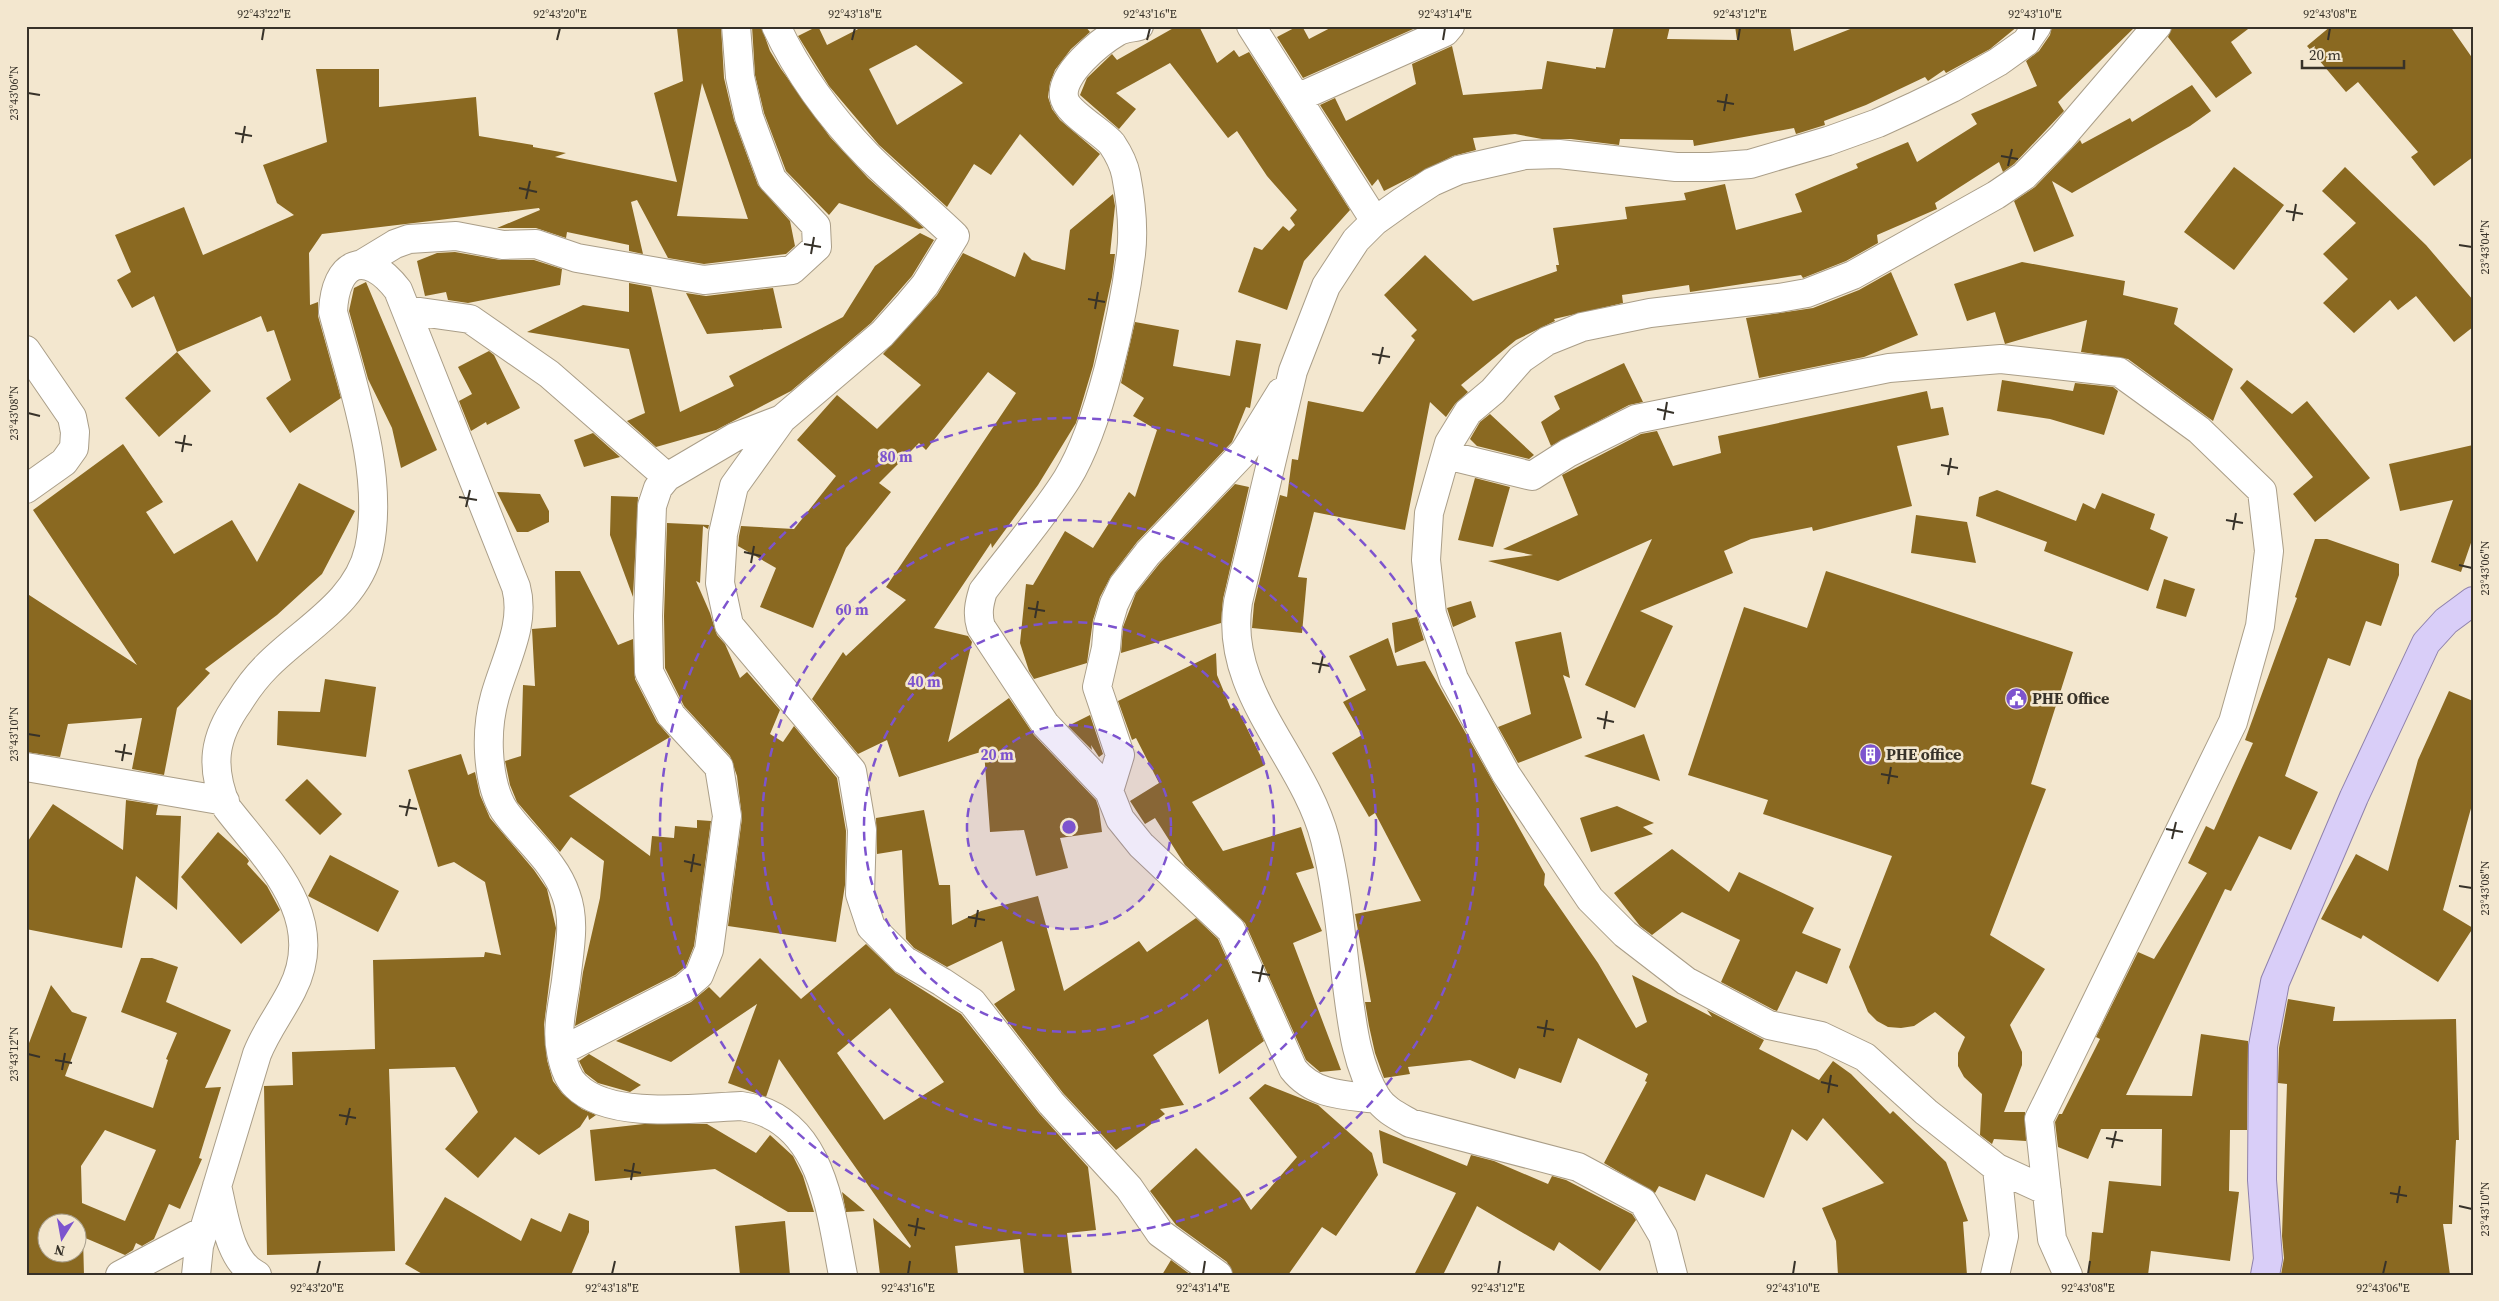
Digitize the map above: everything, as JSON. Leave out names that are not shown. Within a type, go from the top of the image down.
[{"type":"main road","points":[[2265,1275],[2268,1259],[2262,1180],[2263,1046],[2275,982],[2354,797],[2426,643],[2446,621],[2473,601]]},
{"type":"street","points":[[196,1275],[199,1246],[203,1231],[257,1054],[265,1033],[292,989],[303,958],[304,935],[299,911],[286,884],[224,801],[216,762],[218,737],[230,713],[267,666],[332,611],[345,596],[360,572],[369,550],[373,518],[372,478],[362,426],[333,312],[334,295],[340,277],[352,266],[362,264],[395,244],[409,239],[456,236],[503,245],[536,244],[577,258],[704,280],[792,270],[817,247],[816,226],[772,179],[749,117],[740,77],[736,26]]},
{"type":"street","points":[[776,26],[790,56],[839,122],[868,156],[955,236],[925,285],[882,334],[782,419],[734,486],[723,534],[720,583],[729,625],[852,771],[862,830],[860,894],[871,927],[904,960],[972,1002],[1051,1103],[1129,1188],[1160,1233],[1218,1275]]},
{"type":"street","points":[[1139,26],[1118,31],[1081,60],[1065,86],[1064,97],[1069,106],[1111,144],[1116,151],[1126,174],[1130,206],[1131,254],[1117,327],[1100,397],[1088,431],[1066,480],[983,592],[978,607],[981,627],[1045,724],[1109,791],[1120,819],[1141,845],[1231,930],[1293,1070],[1302,1080],[1324,1092],[1378,1099]]},
{"type":"street","points":[[1251,26],[1375,221]]},
{"type":"street","points":[[1297,98],[1445,32],[1450,26]]},
{"type":"street","points":[[1673,1275],[1664,1236],[1643,1202],[1578,1167],[1410,1123],[1390,1112],[1378,1099],[1368,1079],[1357,1050],[1332,873],[1324,837],[1306,793],[1246,681],[1239,656],[1236,633],[1238,602],[1293,371],[1326,286],[1356,240],[1375,221],[1432,182],[1460,170],[1525,154],[1559,154],[1676,167],[1750,164],[1828,141],[1878,123],[1913,107],[1998,62],[2026,42],[2037,26]]},
{"type":"street","points":[[2047,1191],[1997,1168],[1926,1112],[1865,1057],[1821,1036],[1769,1025],[1686,982],[1625,934],[1590,899],[1506,774],[1454,679],[1432,614],[1426,560],[1430,513],[1449,443],[1468,412],[1521,359],[1547,341],[1582,327],[1650,313],[1779,298],[1828,286],[1853,275],[1996,195],[2045,157],[2157,26]]},
{"type":"street","points":[[362,264],[375,267],[398,290],[516,587],[520,603],[518,624],[495,697],[489,725],[489,753],[493,781],[504,809],[548,861],[560,878],[567,897],[572,920],[560,1027],[560,1050],[567,1072],[576,1086],[609,1104],[634,1109],[741,1106],[758,1109],[788,1126],[805,1144],[825,1189],[843,1275]]},
{"type":"street","points":[[406,310],[470,319],[549,374],[667,477]]},
{"type":"street","points":[[26,350],[72,417],[75,432],[74,448],[64,462],[26,489]]},
{"type":"street","points":[[1446,455],[1532,476],[1568,453],[1636,419],[1889,368],[2001,359],[2119,372],[2199,430],[2262,491],[2269,551],[2260,626],[2233,722],[2039,1119],[2052,1239],[2068,1275]]},
{"type":"street","points":[[1109,791],[1120,755],[1097,687],[1106,648],[1108,624],[1114,604],[1123,585],[1148,552],[1244,452],[1293,371]]},
{"type":"street","points":[[560,1050],[684,988],[698,975],[709,950],[727,816],[719,767],[671,715],[649,672],[648,616],[652,506],[658,488],[667,477],[735,437],[782,419]]},
{"type":"street","points":[[26,767],[224,801]]},
{"type":"street","points":[[1995,1275],[2004,1236],[1997,1168]]},
{"type":"street","points":[[217,1186],[235,1253],[240,1263],[257,1275]]},
{"type":"street","points":[[120,1275],[203,1231]]},
{"type":"building","points":[[682,26],[721,26],[724,78],[734,120],[758,185],[790,221],[795,246],[786,254],[704,264],[668,258],[637,200],[631,202],[643,254],[629,251],[629,245],[567,232],[566,238],[536,228],[497,228],[540,210],[539,208],[322,234],[309,253],[310,305],[318,302],[318,316],[341,398],[290,433],[266,398],[291,380],[274,330],[267,332],[261,316],[177,352],[154,296],[132,308],[117,280],[131,272],[115,235],[184,207],[203,255],[294,215],[277,203],[263,165],[327,142],[316,69],[379,69],[379,107],[476,97],[479,136],[533,145],[533,147],[566,153],[555,157],[677,182],[654,93],[683,81],[677,28]],"holes":[[[702,83],[748,219],[677,216]]]},
{"type":"building","points":[[752,26],[761,26],[770,51],[781,69],[830,137],[868,178],[924,228],[919,229],[839,203],[829,215],[786,171],[764,113],[755,75]]},
{"type":"building","points":[[818,26],[827,45],[864,26],[1085,26],[1090,32],[1071,49],[1055,70],[1050,83],[1048,97],[1052,109],[1060,120],[1100,154],[1073,186],[1020,134],[991,175],[974,164],[947,207],[879,145],[829,86],[798,36]],"holes":[[[916,45],[963,83],[897,125],[869,69]]]},
{"type":"building","points":[[1177,26],[1199,26],[1217,63],[1234,50],[1239,57],[1249,52],[1350,210],[1304,261],[1287,310],[1238,292],[1254,247],[1262,250],[1283,226],[1289,231],[1295,225],[1290,218],[1297,210],[1267,176],[1237,131],[1228,138],[1170,63],[1116,93],[1136,109],[1119,129],[1080,95],[1087,78],[1112,54],[1117,60]]},
{"type":"building","points":[[1298,26],[1302,26],[1309,39],[1334,26],[1420,26],[1303,78],[1277,37]]},
{"type":"building","points":[[1614,26],[1670,26],[1667,39],[1737,40],[1735,26],[1790,26],[1794,51],[1858,26],[2018,26],[1990,49],[1946,73],[1944,70],[1928,81],[1925,77],[1866,105],[1824,121],[1825,125],[1796,134],[1794,128],[1694,146],[1693,140],[1620,139],[1619,145],[1571,139],[1542,139],[1515,134],[1473,138],[1476,150],[1453,156],[1384,191],[1378,179],[1372,186],[1320,105],[1335,98],[1346,121],[1416,84],[1412,64],[1452,46],[1463,95],[1542,89],[1547,61],[1596,69],[1596,67],[1605,68]]},
{"type":"building","points":[[2052,26],[2136,26],[2058,102],[2064,111],[2014,164],[2003,172],[1999,162],[1935,203],[1937,209],[1877,235],[1878,243],[1846,261],[1803,278],[1801,275],[1690,292],[1689,285],[1622,295],[1623,303],[1554,319],[1555,321],[1516,340],[1461,385],[1468,392],[1455,404],[1446,417],[1430,402],[1405,530],[1314,512],[1298,577],[1307,578],[1302,633],[1252,628],[1254,604],[1280,495],[1287,497],[1292,459],[1298,460],[1308,401],[1363,412],[1415,340],[1411,336],[1417,330],[1384,295],[1425,255],[1473,301],[1557,271],[1556,265],[1559,265],[1553,228],[1627,219],[1625,207],[1686,200],[1684,193],[1725,184],[1736,230],[1802,212],[1795,194],[1858,168],[1856,164],[1908,142],[1917,162],[1977,124],[1971,114],[2037,86],[2026,61],[2039,51],[2050,35]]},
{"type":"building","points":[[2172,26],[2252,26],[2231,42],[2252,73],[2216,98],[2168,37]]},
{"type":"building","points":[[2331,26],[2450,26],[2473,59],[2473,157],[2434,186],[2411,157],[2418,152],[2358,82],[2346,92],[2307,46]]},
{"type":"building","points":[[2192,85],[2211,111],[2190,126],[2072,193],[2052,181],[2074,236],[2034,252],[2014,201],[2035,187],[2080,140],[2082,144],[2130,118],[2132,122]]},
{"type":"building","points":[[2234,167],[2284,205],[2234,270],[2184,232]]},
{"type":"building","points":[[2345,167],[2426,245],[2473,300],[2473,327],[2454,342],[2416,296],[2398,310],[2390,300],[2354,333],[2323,303],[2348,279],[2323,254],[2356,223],[2322,191]]},
{"type":"building","points":[[1113,194],[1115,206],[1110,254],[1115,254],[1112,277],[1093,366],[1076,423],[1038,485],[992,548],[991,543],[934,628],[968,636],[972,642],[948,742],[1009,698],[1034,735],[1096,800],[1102,832],[1060,838],[1068,868],[1036,876],[1024,830],[990,832],[984,751],[899,777],[887,740],[858,754],[812,699],[843,652],[846,656],[906,600],[886,587],[1016,393],[988,372],[926,450],[919,443],[879,483],[891,492],[846,548],[813,628],[760,607],[776,568],[738,546],[739,536],[741,526],[794,529],[836,476],[797,440],[837,395],[877,429],[921,385],[883,354],[937,295],[963,253],[1015,277],[1024,252],[1032,260],[1065,270],[1070,230]]},
{"type":"building","points":[[920,233],[934,240],[912,276],[871,323],[791,391],[716,430],[656,447],[627,421],[645,413],[629,349],[527,332],[583,305],[629,312],[629,283],[651,287],[680,412],[734,386],[729,376],[843,317],[875,266]]},
{"type":"building","points":[[455,252],[500,260],[534,260],[562,269],[560,285],[468,303],[448,300],[446,292],[425,296],[417,261],[437,253]]},
{"type":"building","points":[[2022,262],[2125,281],[2123,295],[2178,308],[2174,324],[2233,369],[2213,421],[2128,359],[2081,352],[2087,320],[2005,344],[1995,312],[1967,321],[1954,284]]},
{"type":"building","points":[[1891,272],[1918,335],[1864,357],[1759,378],[1746,318],[1813,308],[1859,290]]},
{"type":"building","points":[[366,282],[437,450],[401,468],[392,428],[368,379],[349,311],[354,288]]},
{"type":"building","points":[[773,288],[782,328],[707,334],[686,293],[706,296]]},
{"type":"building","points":[[1135,322],[1179,330],[1173,366],[1230,376],[1236,340],[1261,344],[1250,408],[1246,407],[1232,442],[1137,542],[1111,576],[1100,597],[1093,620],[1087,663],[1034,679],[1029,671],[1020,643],[1026,584],[1033,585],[1065,531],[1093,548],[1129,492],[1135,497],[1157,430],[1133,416],[1144,398],[1121,383]]},
{"type":"building","points":[[489,351],[494,355],[520,408],[487,425],[486,422],[471,431],[459,401],[472,394],[458,367]]},
{"type":"building","points":[[177,352],[211,391],[159,437],[125,398]]},
{"type":"building","points":[[1624,363],[1643,402],[1629,405],[1551,446],[1541,422],[1560,409],[1554,396]]},
{"type":"building","points":[[2002,380],[2073,391],[2075,383],[2113,387],[2118,391],[2104,435],[2050,419],[1997,411]]},
{"type":"building","points":[[2247,380],[2292,414],[2307,401],[2370,478],[2315,522],[2293,494],[2313,477],[2240,388]]},
{"type":"building","points":[[1927,391],[1931,409],[1943,407],[1949,435],[1897,446],[1912,506],[1813,531],[1812,527],[1751,539],[1724,551],[1733,573],[1640,611],[1673,626],[1635,708],[1585,685],[1652,539],[1558,581],[1488,561],[1533,555],[1503,549],[1578,515],[1562,475],[1641,434],[1657,431],[1673,466],[1721,453],[1718,436]]},
{"type":"building","points":[[1490,414],[1534,455],[1529,459],[1477,446],[1470,439],[1480,422]]},
{"type":"building","points":[[593,433],[620,457],[584,467],[574,440]]},
{"type":"building","points":[[123,444],[163,502],[146,512],[174,554],[232,520],[257,562],[299,483],[355,511],[322,574],[277,615],[205,669],[210,673],[177,708],[164,775],[132,769],[142,718],[68,724],[60,757],[26,752],[26,593],[137,665],[33,510]]},
{"type":"building","points":[[2473,445],[2473,537],[2461,572],[2431,562],[2453,500],[2400,511],[2389,464]]},
{"type":"building","points":[[1475,478],[1510,487],[1493,547],[1458,540]]},
{"type":"building","points":[[1235,484],[1249,487],[1223,599],[1221,623],[1121,653],[1123,627],[1136,593],[1160,563]]},
{"type":"building","points":[[1997,490],[2076,521],[2083,503],[2095,509],[2102,493],[2155,514],[2150,529],[2168,537],[2148,591],[2044,551],[2047,542],[1976,516],[1979,497]]},
{"type":"building","points":[[497,492],[540,494],[549,511],[549,522],[528,532],[517,532]]},
{"type":"building","points":[[611,496],[638,497],[633,597],[610,535]]},
{"type":"building","points":[[1916,515],[1967,522],[1976,563],[1911,553]]},
{"type":"building","points":[[667,523],[709,525],[708,529],[703,526],[700,583],[696,581],[717,635],[725,644],[740,678],[747,672],[780,710],[770,734],[783,742],[794,726],[837,778],[846,831],[845,885],[836,942],[728,926],[742,818],[737,776],[730,756],[684,706],[665,668],[664,616]]},
{"type":"building","points":[[2315,539],[2327,539],[2399,564],[2399,575],[2381,626],[2366,621],[2350,666],[2328,658],[2285,776],[2318,792],[2291,850],[2259,836],[2231,891],[2225,889],[2126,1095],[2192,1096],[2201,1034],[2248,1041],[2247,1130],[2230,1130],[2229,1191],[2239,1192],[2230,1261],[2151,1251],[2148,1275],[2088,1275],[2092,1232],[2103,1233],[2109,1181],[2161,1186],[2162,1129],[2101,1129],[2088,1159],[2058,1147],[2055,1122],[2059,1114],[2062,1114],[2100,1039],[2096,1037],[2138,952],[2154,959],[2207,873],[2188,863],[2206,826],[2214,830],[2253,743],[2245,740],[2297,598],[2295,597]]},
{"type":"building","points":[[555,571],[580,571],[618,645],[633,639],[635,679],[657,722],[670,737],[569,796],[650,856],[652,836],[674,838],[675,826],[697,828],[697,820],[711,821],[694,946],[686,966],[675,975],[575,1026],[583,972],[600,898],[604,861],[571,837],[560,852],[517,802],[510,785],[505,761],[521,756],[523,685],[535,686],[532,629],[556,627]]},
{"type":"building","points":[[1826,571],[2073,652],[2031,784],[2046,789],[1990,935],[2045,969],[2010,1025],[2022,1052],[2022,1065],[2004,1112],[2025,1112],[2026,1141],[1994,1139],[1992,1144],[1980,1135],[1982,1094],[1964,1077],[1958,1066],[1958,1053],[1965,1037],[1935,1012],[1914,1026],[1901,1028],[1888,1027],[1877,1021],[1868,1012],[1849,967],[1892,856],[1763,814],[1768,800],[1688,775],[1744,607],[1807,628]]},
{"type":"building","points":[[2164,579],[2195,589],[2186,617],[2156,608]]},
{"type":"building","points":[[1471,601],[1476,617],[1453,627],[1447,608]]},
{"type":"building","points":[[1417,617],[1424,640],[1395,653],[1392,623]]},
{"type":"building","points":[[1561,632],[1570,678],[1563,675],[1582,738],[1518,763],[1498,727],[1531,714],[1515,642]]},
{"type":"building","points":[[1388,638],[1397,666],[1425,661],[1545,874],[1544,885],[1598,963],[1636,1028],[1647,1022],[1632,975],[1712,1017],[1707,1010],[1764,1040],[1759,1049],[1819,1080],[1833,1061],[1851,1074],[1890,1114],[1893,1111],[1946,1162],[1968,1221],[1963,1222],[1967,1275],[1838,1275],[1836,1241],[1822,1208],[1884,1183],[1823,1118],[1807,1141],[1792,1129],[1764,1198],[1706,1174],[1695,1201],[1659,1186],[1655,1193],[1604,1163],[1647,1082],[1645,1081],[1648,1074],[1578,1038],[1561,1083],[1519,1068],[1515,1079],[1470,1060],[1408,1067],[1410,1074],[1384,1078],[1375,1053],[1369,1026],[1365,1002],[1371,1002],[1355,914],[1421,901],[1375,813],[1369,817],[1332,753],[1362,735],[1343,702],[1366,690],[1349,656]]},
{"type":"building","points":[[1216,653],[1217,675],[1231,709],[1236,706],[1265,765],[1192,802],[1223,851],[1301,827],[1314,868],[1296,873],[1322,931],[1293,943],[1341,1070],[1320,1072],[1306,1060],[1245,923],[1185,865],[1155,818],[1145,824],[1130,801],[1159,783],[1136,738],[1132,740],[1118,701]]},
{"type":"building","points":[[325,679],[376,687],[366,757],[277,745],[278,711],[320,712]]},
{"type":"building","points":[[2449,691],[2473,701],[2473,801],[2443,910],[2473,928],[2438,982],[2363,935],[2361,939],[2321,919],[2356,854],[2388,871],[2418,760]]},
{"type":"building","points":[[1090,715],[1103,754],[1099,757],[1091,745],[1092,750],[1068,726]]},
{"type":"building","points":[[1644,734],[1660,781],[1584,756]]},
{"type":"building","points":[[461,754],[468,775],[475,772],[480,795],[490,818],[534,870],[547,889],[556,928],[544,1025],[547,1060],[553,1081],[562,1093],[582,1109],[596,1115],[589,1120],[588,1115],[580,1127],[539,1155],[515,1137],[478,1178],[445,1149],[478,1112],[455,1067],[389,1069],[395,1251],[267,1255],[264,1086],[293,1085],[292,1052],[375,1049],[373,960],[484,957],[485,952],[501,955],[485,882],[454,862],[438,867],[408,770]]},
{"type":"building","points":[[307,779],[342,814],[320,835],[285,800]]},
{"type":"building","points":[[126,800],[158,805],[156,815],[181,816],[177,910],[136,876],[122,948],[26,929],[26,844],[53,804],[123,850]]},
{"type":"building","points":[[1617,806],[1654,823],[1643,827],[1653,834],[1591,852],[1580,818]]},
{"type":"building","points":[[924,810],[939,885],[950,885],[952,925],[981,911],[1038,896],[1064,991],[1139,941],[1147,952],[1196,918],[1218,939],[1264,1041],[1219,1074],[1208,1019],[1153,1055],[1184,1105],[1160,1109],[1165,1114],[1116,1150],[1063,1093],[994,1004],[1015,990],[1002,941],[947,967],[914,948],[906,939],[902,850],[877,854],[876,818]]},
{"type":"building","points":[[218,832],[247,858],[249,861],[247,864],[267,886],[280,910],[241,944],[181,877]]},
{"type":"building","points":[[1672,849],[1729,892],[1739,872],[1814,908],[1802,933],[1841,949],[1827,984],[1796,971],[1777,1011],[1721,982],[1740,940],[1682,912],[1652,935],[1640,926],[1614,893]]},
{"type":"building","points":[[330,855],[399,891],[378,932],[308,896]]},
{"type":"building","points":[[866,944],[896,973],[961,1014],[1039,1113],[1088,1167],[1096,1230],[1067,1233],[1072,1275],[1024,1275],[1020,1239],[955,1246],[958,1275],[880,1275],[873,1218],[910,1248],[911,1246],[779,1059],[766,1097],[728,1083],[757,1004],[671,1062],[616,1041],[691,1002],[709,987],[720,998],[760,958],[801,999]],"holes":[[[890,1008],[944,1082],[884,1120],[837,1053]]]},
{"type":"building","points":[[141,958],[152,958],[178,967],[166,1002],[231,1030],[205,1088],[221,1087],[199,1158],[202,1159],[180,1209],[169,1204],[154,1239],[142,1246],[136,1243],[133,1250],[125,1255],[88,1239],[88,1214],[38,1214],[38,1264],[84,1264],[84,1275],[26,1275],[26,1051],[51,985],[72,1012],[87,1017],[65,1076],[153,1108],[168,1060],[166,1059],[177,1033],[121,1012]],"holes":[[[105,1130],[156,1150],[125,1221],[82,1203],[81,1166]]]},
{"type":"building","points":[[2288,999],[2335,1007],[2333,1021],[2456,1019],[2459,1140],[2456,1140],[2452,1224],[2443,1224],[2450,1275],[2281,1275],[2284,1258],[2282,1236],[2287,1084],[2278,1083],[2279,1048]]},
{"type":"building","points":[[589,1054],[641,1085],[630,1092],[598,1083],[585,1073],[579,1061]]},
{"type":"building","points":[[1265,1084],[1318,1105],[1372,1153],[1378,1175],[1336,1236],[1322,1227],[1288,1275],[1233,1275],[1227,1262],[1176,1225],[1150,1191],[1196,1148],[1239,1191],[1251,1210],[1297,1157],[1249,1098]]},
{"type":"building","points":[[644,1124],[707,1124],[756,1153],[770,1135],[793,1156],[803,1176],[814,1212],[788,1212],[715,1169],[595,1181],[590,1130]]},
{"type":"building","points":[[1379,1130],[1467,1166],[1471,1155],[1494,1161],[1548,1184],[1552,1176],[1566,1180],[1632,1214],[1636,1220],[1600,1271],[1559,1242],[1554,1251],[1477,1206],[1443,1275],[1414,1275],[1456,1193],[1383,1163]]},
{"type":"building","points":[[842,1192],[865,1211],[846,1212]]},
{"type":"building","points":[[445,1197],[521,1241],[531,1218],[561,1232],[569,1213],[589,1221],[589,1232],[571,1275],[424,1275],[405,1264]]},
{"type":"building","points":[[785,1221],[790,1275],[740,1275],[735,1226]]},
{"type":"building","points":[[1171,1260],[1191,1275],[1162,1275]]},
{"type":"place","name":"PHE Office","points":[[2016,698]]},
{"type":"place","name":"PHE office","points":[[1870,754]]}]
